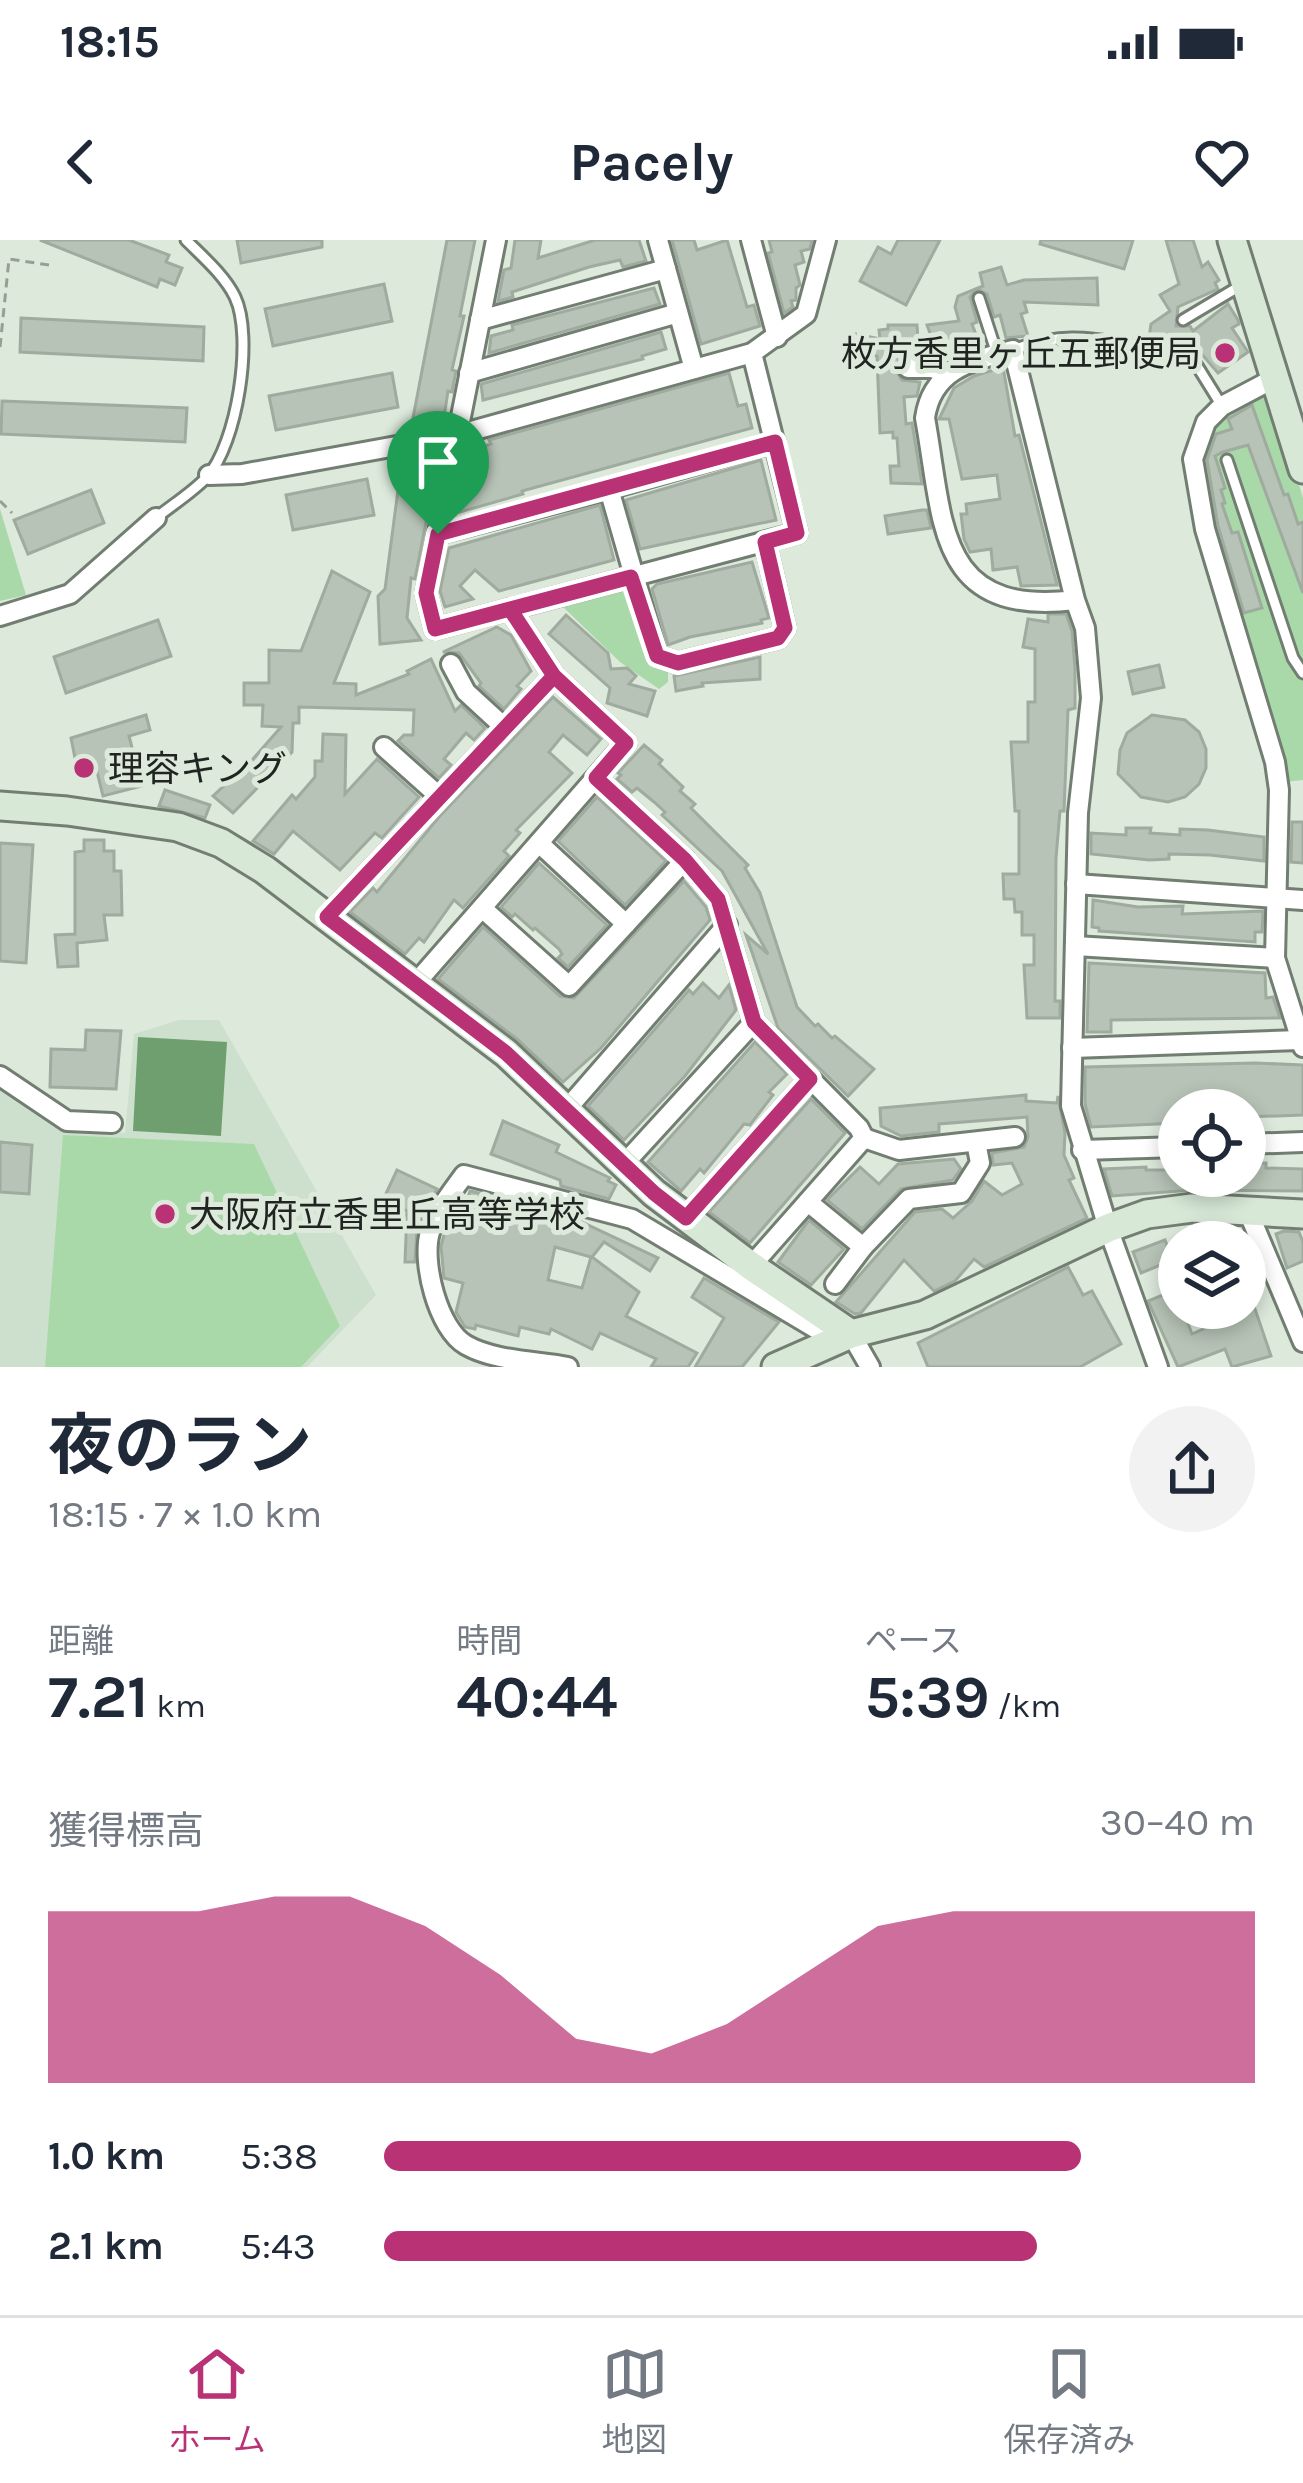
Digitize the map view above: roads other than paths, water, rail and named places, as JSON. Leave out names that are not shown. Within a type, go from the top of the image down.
[{"type":"street","points":[[496,240],[426,593],[435,629],[797,533],[752,352]]},
{"type":"street","points":[[658,240],[694,369]]},
{"type":"street","points":[[751,240],[777,337]]},
{"type":"street","points":[[209,475],[242,474],[457,435],[752,352],[806,314],[826,240]]},
{"type":"street","points":[[1232,240],[1303,469]]},
{"type":"street","points":[[480,320],[666,269]]},
{"type":"street","points":[[470,374],[678,313]]},
{"type":"street","points":[[1075,601],[1039,604],[1004,595],[958,567],[947,543],[925,418],[928,401],[947,374],[1005,352],[1085,628],[1091,698],[1078,813],[1071,1106],[1158,1367]]},
{"type":"street","points":[[908,368],[932,368],[947,374]]},
{"type":"street","points":[[1072,1048],[1301,1044],[1275,958],[1280,790],[1275,762],[1205,529],[1194,476],[1197,441],[1206,422],[1222,406],[1275,378]]},
{"type":"street","points":[[438,534],[775,442]]},
{"type":"street","points":[[609,489],[657,656],[678,663],[768,643],[785,628],[765,542]]},
{"type":"street","points":[[0,616],[70,594],[156,518]]},
{"type":"street","points":[[415,984],[626,743],[554,676],[510,609]]},
{"type":"street","points":[[451,664],[466,692],[505,728]]},
{"type":"street","points":[[327,917],[554,676]]},
{"type":"street","points":[[384,747],[440,797]]},
{"type":"street","points":[[596,778],[685,860],[718,899],[754,1022],[863,1138],[899,1150],[1015,1137]]},
{"type":"street","points":[[0,806],[178,827],[220,843],[266,869],[506,1053],[686,1218],[843,1336],[870,1367]]},
{"type":"street","points":[[539,843],[626,924]]},
{"type":"street","points":[[482,908],[568,986],[685,860]]},
{"type":"street","points":[[1076,884],[1303,900]]},
{"type":"street","points":[[566,1110],[727,925]]},
{"type":"street","points":[[1075,946],[1275,958]]},
{"type":"street","points":[[624,1164],[754,1022]]},
{"type":"street","points":[[0,1076],[67,1121],[112,1124]]},
{"type":"street","points":[[686,1218],[810,1079]]},
{"type":"street","points":[[751,1266],[863,1138]]},
{"type":"street","points":[[835,1284],[909,1199],[962,1193],[980,1162],[976,1142]]},
{"type":"street","points":[[1266,1143],[1303,1142]]},
{"type":"street","points":[[1082,1150],[1158,1148]]},
{"type":"street","points":[[568,1367],[480,1351],[447,1329],[428,1252],[430,1231],[464,1174],[604,1210],[653,1228],[843,1336]]},
{"type":"street","points":[[808,1202],[863,1247]]},
{"type":"street","points":[[776,1367],[843,1336],[925,1315],[1147,1214],[1192,1208],[1303,1214]]},
{"type":"street","points":[[1246,1209],[1303,1342]]},
{"type":"lane","points":[[156,518],[209,475],[230,431],[238,398],[240,314],[233,294],[187,240]]},
{"type":"lane","points":[[1183,320],[1246,283]]},
{"type":"lane","points":[[979,298],[1005,352],[1061,337],[1148,347]]},
{"type":"lane","points":[[1191,356],[1222,406]]},
{"type":"lane","points":[[1228,460],[1293,658],[1303,673]]},
{"type":"place","name":"枚方香里ヶ丘五郵便局","points":[[1225,353]]},
{"type":"place","name":"理容キング","points":[[84,768]]},
{"type":"place","name":"大阪府立香里丘高等学校","points":[[165,1214]]}]
